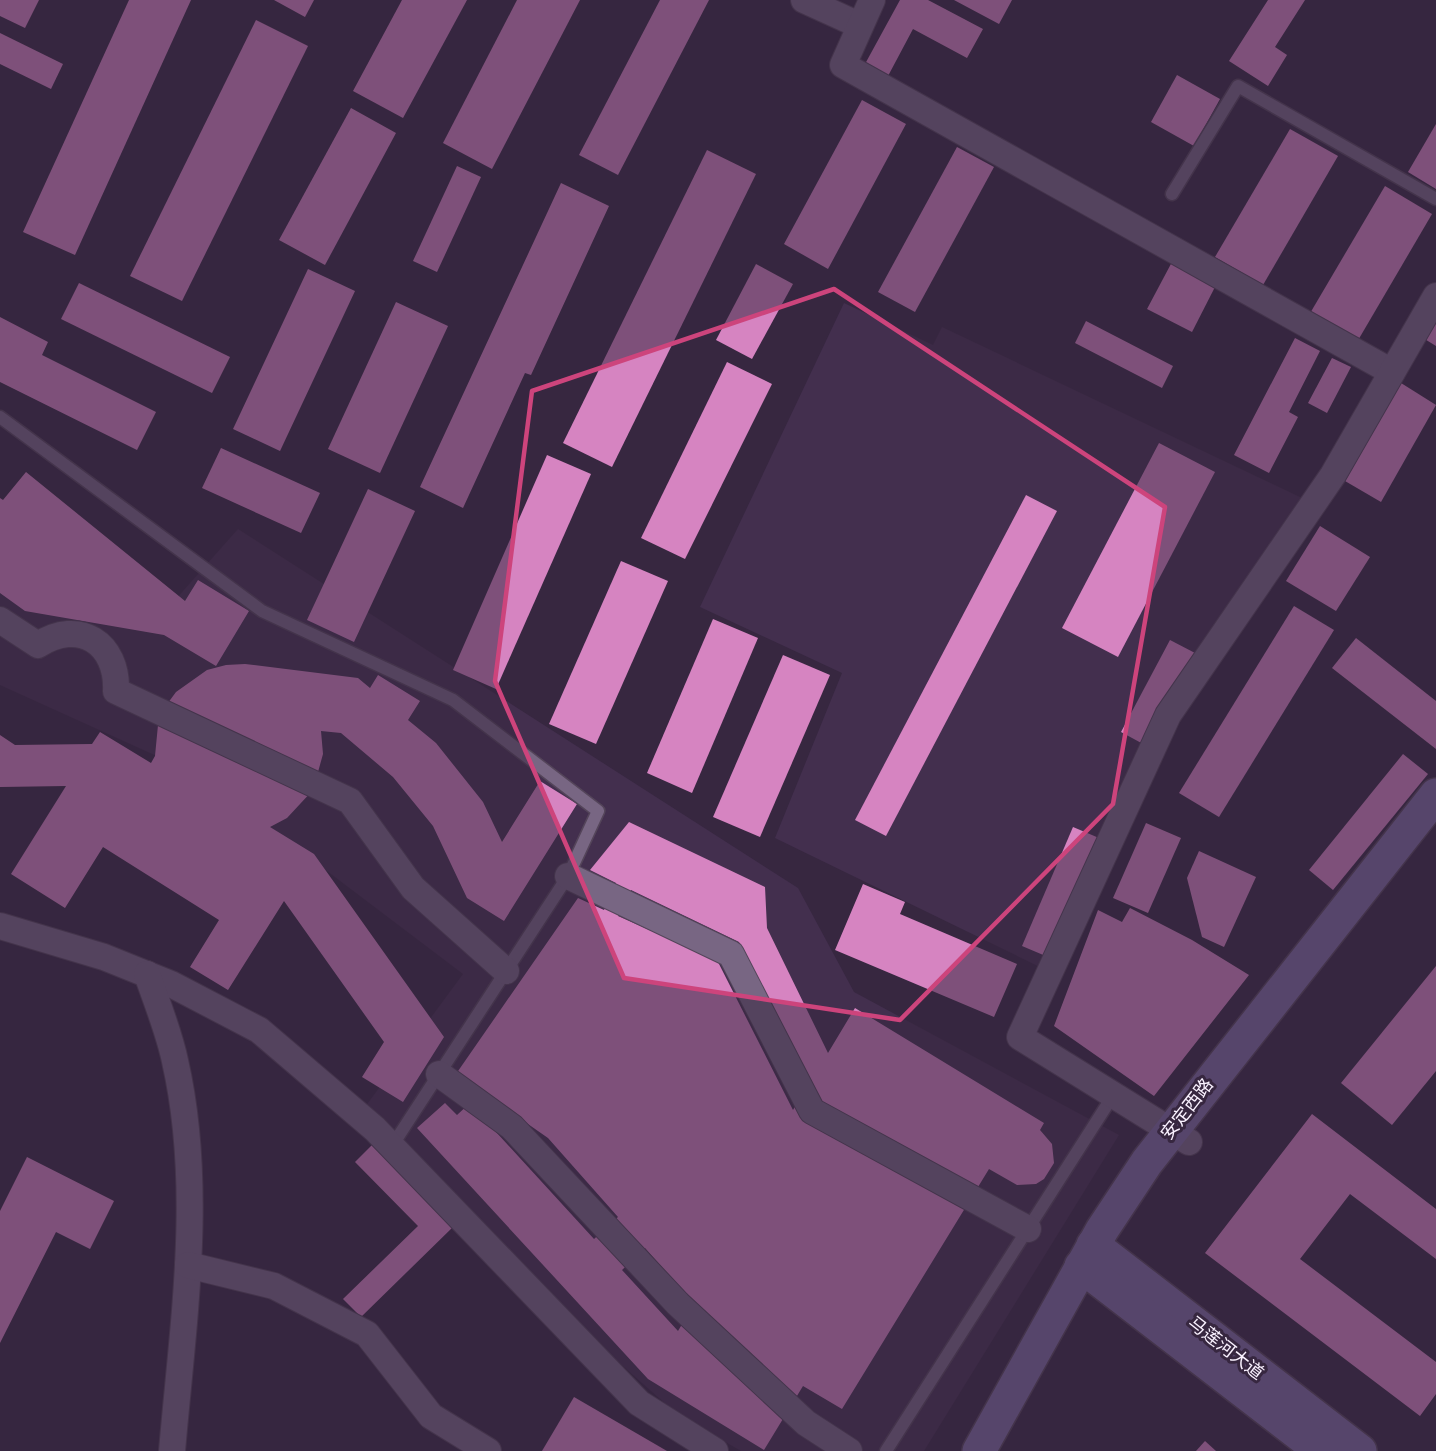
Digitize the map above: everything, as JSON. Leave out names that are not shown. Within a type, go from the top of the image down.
[{"type":"street","points":[[804,0],[859,26]]},
{"type":"street","points":[[872,0],[843,65],[1392,372]]},
{"type":"street","points":[[1180,1136],[1020,1037],[1168,715],[1333,476],[1436,296]]},
{"type":"street","points":[[0,620],[38,645],[50,637],[64,633],[80,634],[93,640],[105,649],[113,662],[116,691],[350,801],[413,888],[506,971]]},
{"type":"street","name":"安定西路","points":[[979,1451],[1096,1262],[1164,1174],[1180,1136],[1436,795]]},
{"type":"street","name":"安定西路","points":[[1180,1136],[1436,831]]},
{"type":"street","points":[[568,876],[731,954],[812,1111],[1028,1229]]},
{"type":"street","points":[[0,926],[104,957],[147,974],[259,1030],[392,1146],[639,1403],[715,1451]]},
{"type":"street","points":[[147,974],[175,1060],[188,1146],[188,1265],[172,1451]]},
{"type":"street","points":[[439,1074],[512,1127],[678,1304],[806,1423],[849,1451]]},
{"type":"street","name":"安定西路","points":[[1003,1451],[1096,1262]]},
{"type":"street","name":"马莲河大道","points":[[1096,1262],[1321,1451]]},
{"type":"street","name":"马莲河大道","points":[[1096,1262],[1360,1451]]},
{"type":"street","points":[[188,1265],[274,1286],[367,1334],[431,1416],[488,1451]]},
{"type":"lane","points":[[1172,194],[1238,86],[1436,199]]},
{"type":"lane","points":[[0,417],[262,611],[453,700],[598,811],[568,876],[392,1146]]},
{"type":"lane","points":[[886,1451],[1114,1094]]},
{"type":"highlighted area","points":[[834,289],[1165,507],[1113,804],[900,1020],[624,978],[495,681],[532,391]]},
{"type":"shaded area","points":[[844,303],[933,345],[942,327],[1302,498],[1194,657],[1046,970],[775,838],[842,673],[700,607]]},
{"type":"shaded area","points":[[238,529],[798,888],[854,992],[1119,1135],[924,1451],[741,1451],[677,1414],[535,1288],[365,1107],[463,974],[203,777],[0,685],[0,559],[152,626]]},
{"type":"building","points":[[0,0],[39,0],[25,28],[0,16]]},
{"type":"building","points":[[129,0],[191,0],[75,255],[23,232]]},
{"type":"building","points":[[274,0],[314,0],[305,17]]},
{"type":"building","points":[[402,0],[467,0],[403,118],[353,91]]},
{"type":"building","points":[[517,0],[580,0],[492,169],[443,143]]},
{"type":"building","points":[[660,0],[709,0],[618,175],[579,155]]},
{"type":"building","points":[[900,0],[928,0],[983,29],[967,58],[913,29],[888,76],[865,64]]},
{"type":"building","points":[[954,0],[1012,0],[999,24]]},
{"type":"building","points":[[1268,0],[1305,0],[1275,47],[1287,55],[1268,86],[1229,61]]},
{"type":"building","points":[[256,20],[308,46],[182,301],[130,276]]},
{"type":"building","points":[[0,33],[63,64],[51,89],[0,64]]},
{"type":"building","points":[[1177,75],[1220,99],[1194,146],[1151,122]]},
{"type":"building","points":[[862,100],[906,124],[828,269],[784,244]]},
{"type":"building","points":[[351,108],[396,133],[325,265],[279,240]]},
{"type":"building","points":[[1436,124],[1436,189],[1408,172]]},
{"type":"building","points":[[1290,129],[1338,156],[1263,285],[1215,257]]},
{"type":"building","points":[[957,147],[994,167],[915,312],[878,292]]},
{"type":"building","points":[[707,150],[756,174],[612,467],[563,443]]},
{"type":"building","points":[[457,166],[481,177],[437,272],[413,261]]},
{"type":"building","points":[[561,183],[609,206],[531,375],[525,373],[463,508],[420,487]]},
{"type":"building","points":[[1385,186],[1432,214],[1357,342],[1309,315]]},
{"type":"building","points":[[1172,262],[1216,285],[1192,332],[1147,309]]},
{"type":"building","points":[[756,264],[793,284],[752,359],[716,340]]},
{"type":"building","points":[[308,269],[355,291],[280,451],[233,429]]},
{"type":"building","points":[[79,283],[230,357],[212,393],[61,319]]},
{"type":"building","points":[[396,302],[448,326],[380,473],[328,449]]},
{"type":"building","points":[[0,317],[48,342],[42,355],[156,412],[137,450],[0,382]]},
{"type":"building","points":[[1436,318],[1436,346],[1423,338]]},
{"type":"building","points":[[1086,321],[1173,366],[1162,388],[1075,343]]},
{"type":"building","points":[[1295,338],[1320,351],[1289,412],[1298,417],[1269,473],[1234,455]]},
{"type":"building","points":[[1332,358],[1351,367],[1327,413],[1308,403]]},
{"type":"building","points":[[727,362],[772,384],[685,559],[641,538]]},
{"type":"building","points":[[1401,383],[1436,405],[1381,502],[1345,481]]},
{"type":"building","points":[[1159,443],[1215,472],[1118,657],[1062,628]]},
{"type":"building","points":[[221,448],[320,493],[301,533],[202,488]]},
{"type":"building","points":[[547,455],[591,474],[496,689],[453,670]]},
{"type":"building","points":[[26,472],[185,601],[198,580],[249,611],[216,666],[164,635],[25,611],[0,593],[0,498],[3,500]]},
{"type":"building","points":[[368,489],[415,511],[354,642],[307,620]]},
{"type":"building","points":[[1026,495],[1057,511],[886,836],[855,820]]},
{"type":"building","points":[[1320,526],[1370,557],[1336,611],[1286,581]]},
{"type":"building","points":[[621,561],[668,581],[596,744],[549,724]]},
{"type":"building","points":[[1294,606],[1334,630],[1219,817],[1179,793]]},
{"type":"building","points":[[713,619],[758,638],[692,793],[647,773]]},
{"type":"building","points":[[1356,638],[1436,701],[1436,749],[1332,668]]},
{"type":"building","points":[[1170,640],[1195,653],[1145,745],[1121,732]]},
{"type":"building","points":[[783,655],[830,675],[760,837],[713,817]]},
{"type":"building","points":[[245,664],[358,678],[370,688],[378,675],[420,701],[408,720],[436,743],[483,802],[502,842],[540,781],[577,804],[504,921],[467,898],[433,826],[393,777],[341,733],[321,731],[323,754],[313,790],[287,818],[270,827],[314,854],[444,1037],[403,1102],[362,1077],[384,1042],[284,901],[228,990],[190,967],[219,920],[103,847],[65,908],[11,874],[66,786],[0,787],[0,735],[15,745],[92,744],[100,732],[151,763],[155,756],[158,725],[165,707],[176,692],[207,670],[226,665]]},
{"type":"building","points":[[1403,754],[1428,774],[1333,890],[1309,870]]},
{"type":"building","points":[[629,822],[765,887],[767,928],[828,1053],[855,1008],[1044,1123],[1040,1130],[1052,1144],[1054,1163],[1044,1179],[1036,1184],[1017,1185],[989,1169],[842,1409],[803,1386],[764,1450],[648,1379],[417,1128],[445,1103],[457,1115],[482,1092],[456,1074],[578,898],[604,910],[616,883],[590,870]],"holes":[[[631,890],[739,942],[808,1085],[793,1110],[717,960],[618,916]],[[515,1115],[548,1138],[618,1217],[594,1239],[496,1132]],[[645,1248],[694,1304],[678,1331],[622,1270]]]},
{"type":"building","points":[[1146,823],[1181,838],[1148,913],[1113,898]]},
{"type":"building","points":[[1073,827],[1099,838],[1048,957],[1022,946]]},
{"type":"building","points":[[1199,851],[1256,877],[1224,947],[1202,937],[1187,878]]},
{"type":"building","points":[[863,884],[905,902],[900,914],[1017,964],[994,1017],[835,950]]},
{"type":"building","points":[[1130,908],[1192,940],[1249,975],[1154,1096],[1054,1026],[1098,910],[1122,922]]},
{"type":"building","points":[[1436,966],[1436,1071],[1392,1125],[1341,1083]]},
{"type":"building","points":[[1312,1114],[1436,1209],[1436,1259],[1350,1194],[1300,1259],[1436,1362],[1436,1394],[1420,1416],[1205,1253]]},
{"type":"building","points":[[373,1144],[454,1226],[361,1317],[343,1299],[418,1226],[355,1162]]},
{"type":"building","points":[[27,1157],[114,1201],[90,1249],[56,1232],[0,1343],[0,1211]]},
{"type":"building","points":[[574,1397],[667,1451],[542,1451]]},
{"type":"building","points":[[1205,1441],[1216,1451],[1196,1451]]}]
